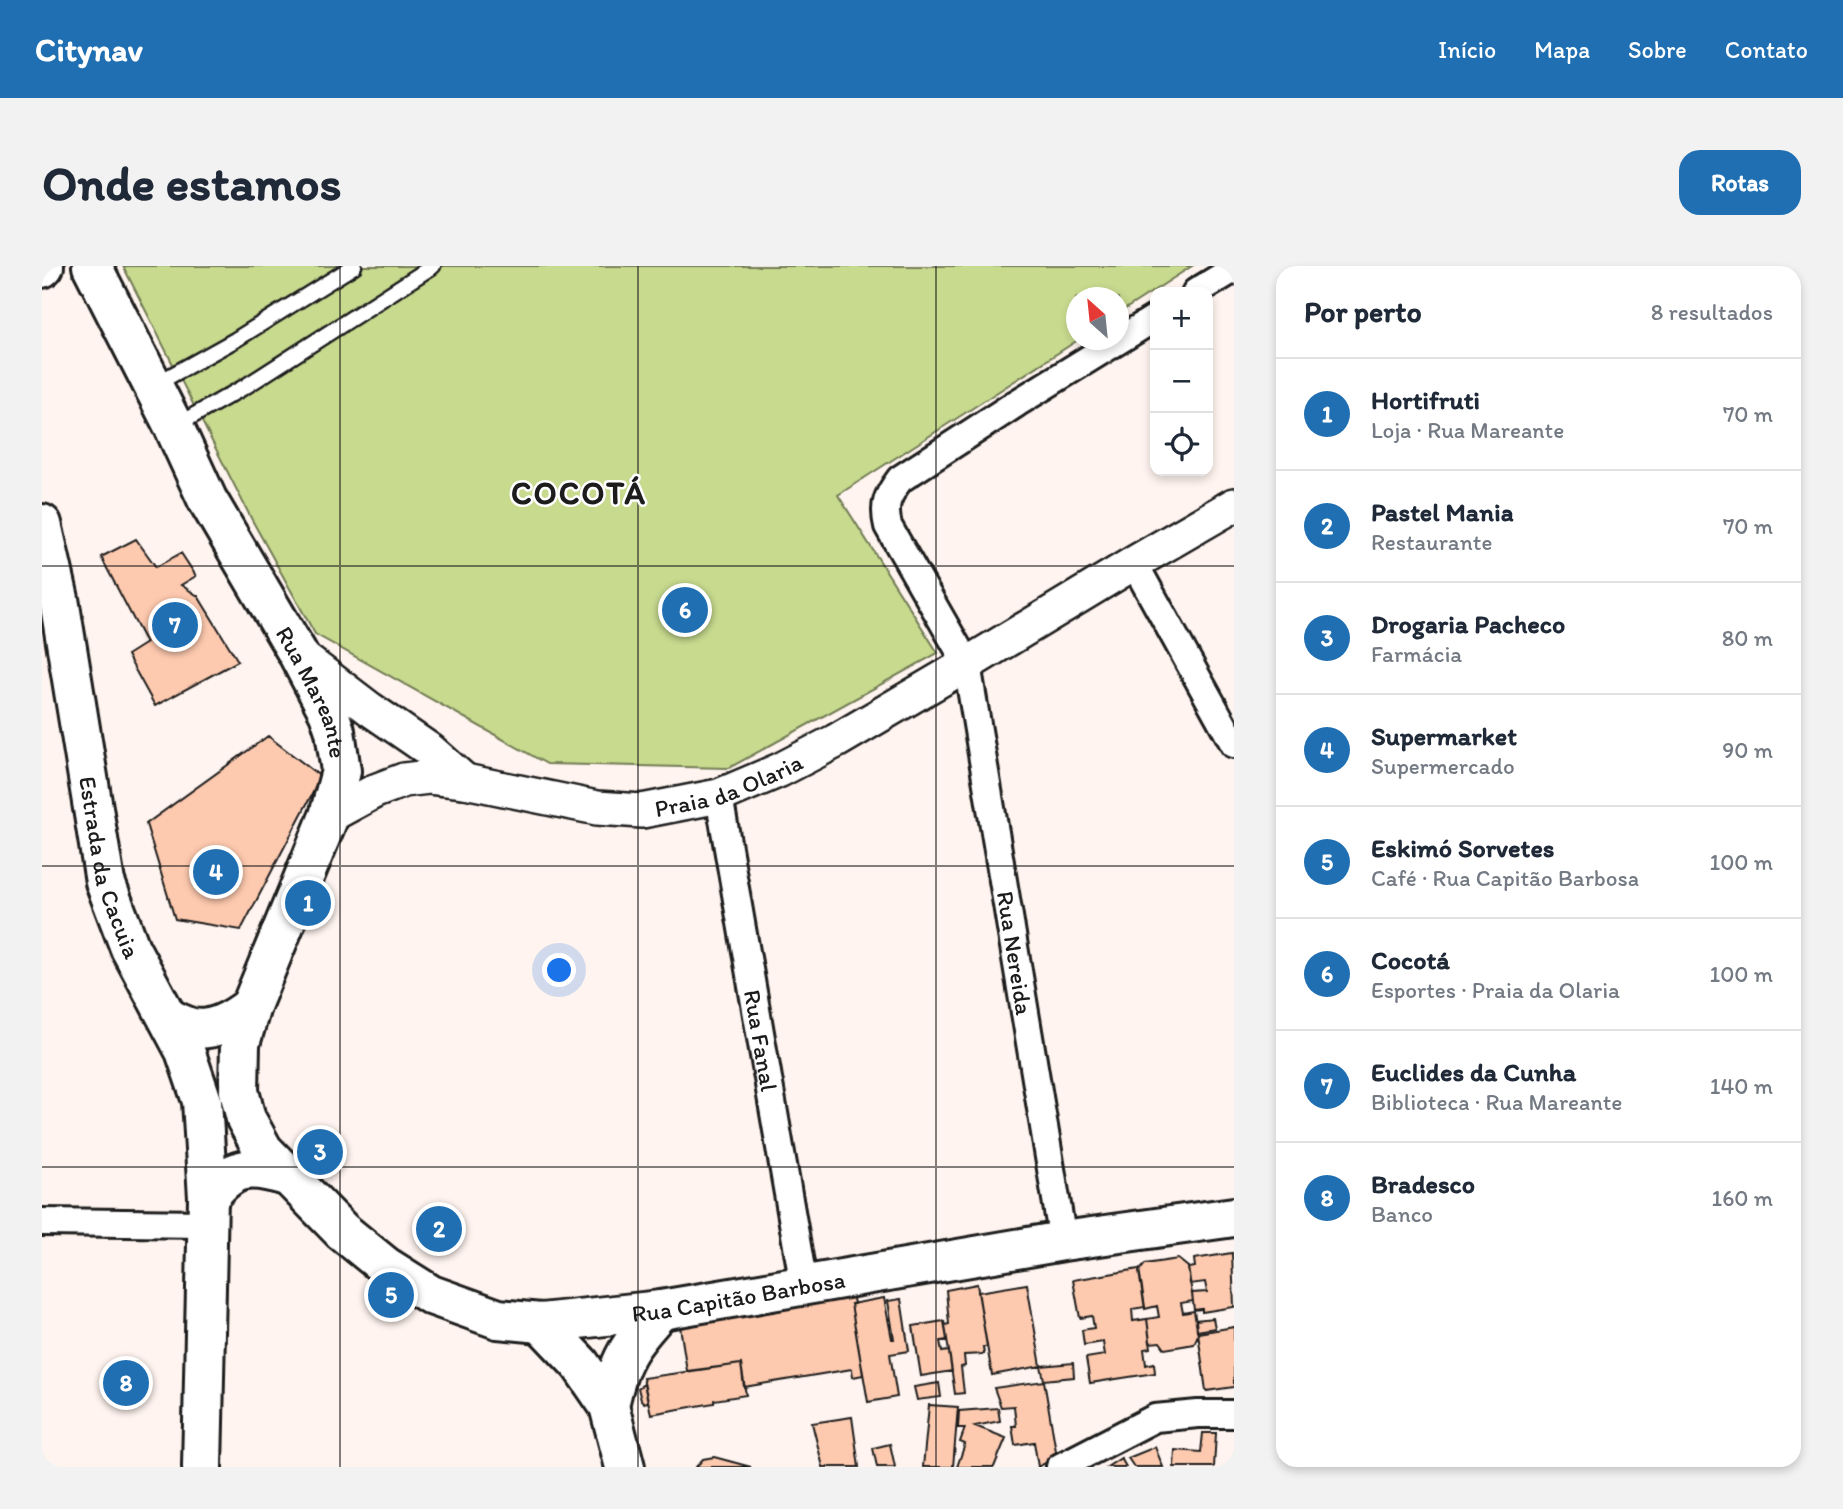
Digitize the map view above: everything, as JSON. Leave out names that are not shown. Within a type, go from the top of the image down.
[{"type":"main road","name":"Rua Mareante","points":[[92,266],[219,520],[298,654],[329,713],[340,752],[341,771],[329,816],[251,1006],[240,1044],[239,1091],[246,1119],[263,1150],[287,1176]]},
{"type":"main road","name":"Estrada da Cacuia","points":[[42,524],[59,599],[105,882],[130,948],[185,1051],[202,1101],[207,1211],[201,1467]]},
{"type":"main road","points":[[168,1018],[191,1028],[203,1028],[228,1021],[251,1006]]},
{"type":"main road","points":[[207,1211],[223,1180],[238,1171],[259,1168],[287,1176]]},
{"type":"main road","name":"Rua Capitão Barbosa","points":[[287,1176],[342,1231],[385,1266],[431,1295],[498,1319],[541,1323],[661,1310],[1063,1241],[1234,1217]]},
{"type":"main road","points":[[609,1406],[616,1373],[625,1353],[661,1310]]},
{"type":"main road","points":[[541,1323],[580,1364],[609,1406],[625,1467]]},
{"type":"street","points":[[1204,287],[1234,269]]},
{"type":"street","points":[[967,664],[888,526],[884,509],[888,495],[900,479],[1150,321]]},
{"type":"street","name":"Praia da Olaria","points":[[329,816],[375,791],[404,780],[429,777],[466,781],[597,808],[642,811],[719,796],[780,770],[836,741],[1234,505]]},
{"type":"street","points":[[1134,562],[1234,744]]},
{"type":"street","name":"Praia da Olaria","points":[[298,654],[431,751],[466,781]]},
{"type":"street","name":"Rua Nereida","points":[[967,664],[1063,1241]]},
{"type":"street","name":"Rua Fanal","points":[[719,796],[804,1286]]},
{"type":"street","points":[[42,1222],[207,1211]]},
{"type":"street","points":[[1060,1467],[1155,1418],[1234,1414]]},
{"type":"lane","points":[[152,386],[235,340],[354,266]]},
{"type":"lane","points":[[174,427],[246,386],[433,266]]},
{"type":"green space","points":[[123,266],[1192,266],[1159,287],[1150,287],[1150,293],[1129,307],[1129,287],[1066,287],[1066,348],[838,495],[938,653],[729,768],[547,764],[315,634],[252,520]]},
{"type":"building","points":[[136,539],[156,567],[181,553],[196,576],[181,585],[198,596],[238,661],[155,706],[127,655],[146,643],[101,557]]},
{"type":"building","points":[[268,736],[321,777],[241,930],[175,919],[146,824]]},
{"type":"building","points":[[1232,1253],[1234,1307],[1202,1312],[1202,1309],[1194,1310],[1192,1293],[1207,1292],[1205,1282],[1190,1284],[1188,1268],[1195,1267],[1194,1259]]},
{"type":"building","points":[[1178,1259],[1188,1267],[1193,1301],[1181,1303],[1183,1313],[1194,1311],[1198,1335],[1194,1344],[1165,1349],[1160,1342],[1150,1343],[1147,1319],[1159,1317],[1157,1306],[1145,1309],[1139,1272],[1145,1264]]},
{"type":"building","points":[[1139,1269],[1145,1307],[1132,1309],[1133,1321],[1147,1319],[1151,1348],[1144,1349],[1146,1365],[1154,1363],[1155,1373],[1090,1383],[1086,1358],[1105,1355],[1103,1342],[1084,1345],[1082,1330],[1094,1328],[1092,1316],[1080,1318],[1073,1280]]},
{"type":"building","points":[[977,1284],[987,1347],[983,1347],[984,1354],[964,1355],[965,1366],[961,1367],[964,1393],[955,1394],[945,1325],[949,1324],[946,1290]]},
{"type":"building","points":[[1027,1284],[1041,1366],[992,1375],[978,1292]]},
{"type":"building","points":[[852,1293],[854,1304],[851,1304],[863,1375],[853,1377],[852,1369],[744,1387],[741,1364],[687,1371],[679,1320]]},
{"type":"building","points":[[884,1298],[892,1339],[888,1301],[901,1299],[909,1351],[890,1354],[897,1397],[868,1402],[851,1304]]},
{"type":"building","points":[[1213,1318],[1215,1328],[1197,1331],[1196,1320]]},
{"type":"building","points":[[944,1321],[947,1340],[940,1341],[942,1352],[949,1351],[952,1371],[921,1376],[913,1326]]},
{"type":"building","points":[[1234,1327],[1234,1387],[1206,1391],[1198,1333]]},
{"type":"building","points":[[1073,1363],[1074,1377],[1044,1380],[1041,1366]]},
{"type":"building","points":[[741,1364],[746,1395],[651,1414],[643,1378]]},
{"type":"building","points":[[1044,1381],[1057,1457],[1038,1467],[1034,1442],[1015,1445],[1012,1426],[1016,1426],[1014,1406],[1001,1407],[994,1388]]},
{"type":"building","points":[[939,1383],[941,1397],[917,1400],[914,1387]]},
{"type":"building","points":[[644,1384],[648,1402],[644,1403],[638,1388]]},
{"type":"building","points":[[929,1405],[958,1407],[953,1467],[923,1467]]},
{"type":"building","points":[[998,1408],[1000,1421],[975,1426],[1006,1438],[994,1467],[957,1467],[965,1444],[960,1442],[965,1428],[958,1428],[959,1411]]},
{"type":"building","points":[[852,1417],[859,1467],[823,1467],[812,1423]]},
{"type":"building","points":[[1203,1433],[1216,1433],[1214,1467],[1174,1467],[1175,1450],[1201,1452]]},
{"type":"building","points":[[890,1444],[895,1467],[877,1467],[873,1448]]},
{"type":"building","points":[[1155,1447],[1163,1467],[1134,1467],[1128,1458]]},
{"type":"building","points":[[714,1457],[751,1467],[696,1467],[703,1459]]},
{"type":"building","points":[[1121,1458],[1126,1467],[1107,1467]]},
{"type":"place","name":"Cocotá","points":[[685,610]]},
{"type":"place","name":"Euclides da Cunha","points":[[175,625]]},
{"type":"place","name":"Supermarket","points":[[216,872]]},
{"type":"place","name":"Hortifruti","points":[[308,903]]},
{"type":"place","name":"Drogaria Pacheco","points":[[320,1152]]},
{"type":"place","name":"Pastel Mania","points":[[439,1229]]},
{"type":"place","name":"Eskimó Sorvetes","points":[[391,1295]]},
{"type":"place","name":"Bradesco","points":[[126,1383]]},
{"type":"district","name":"COCOTÁ","points":[[579,493]]}]
